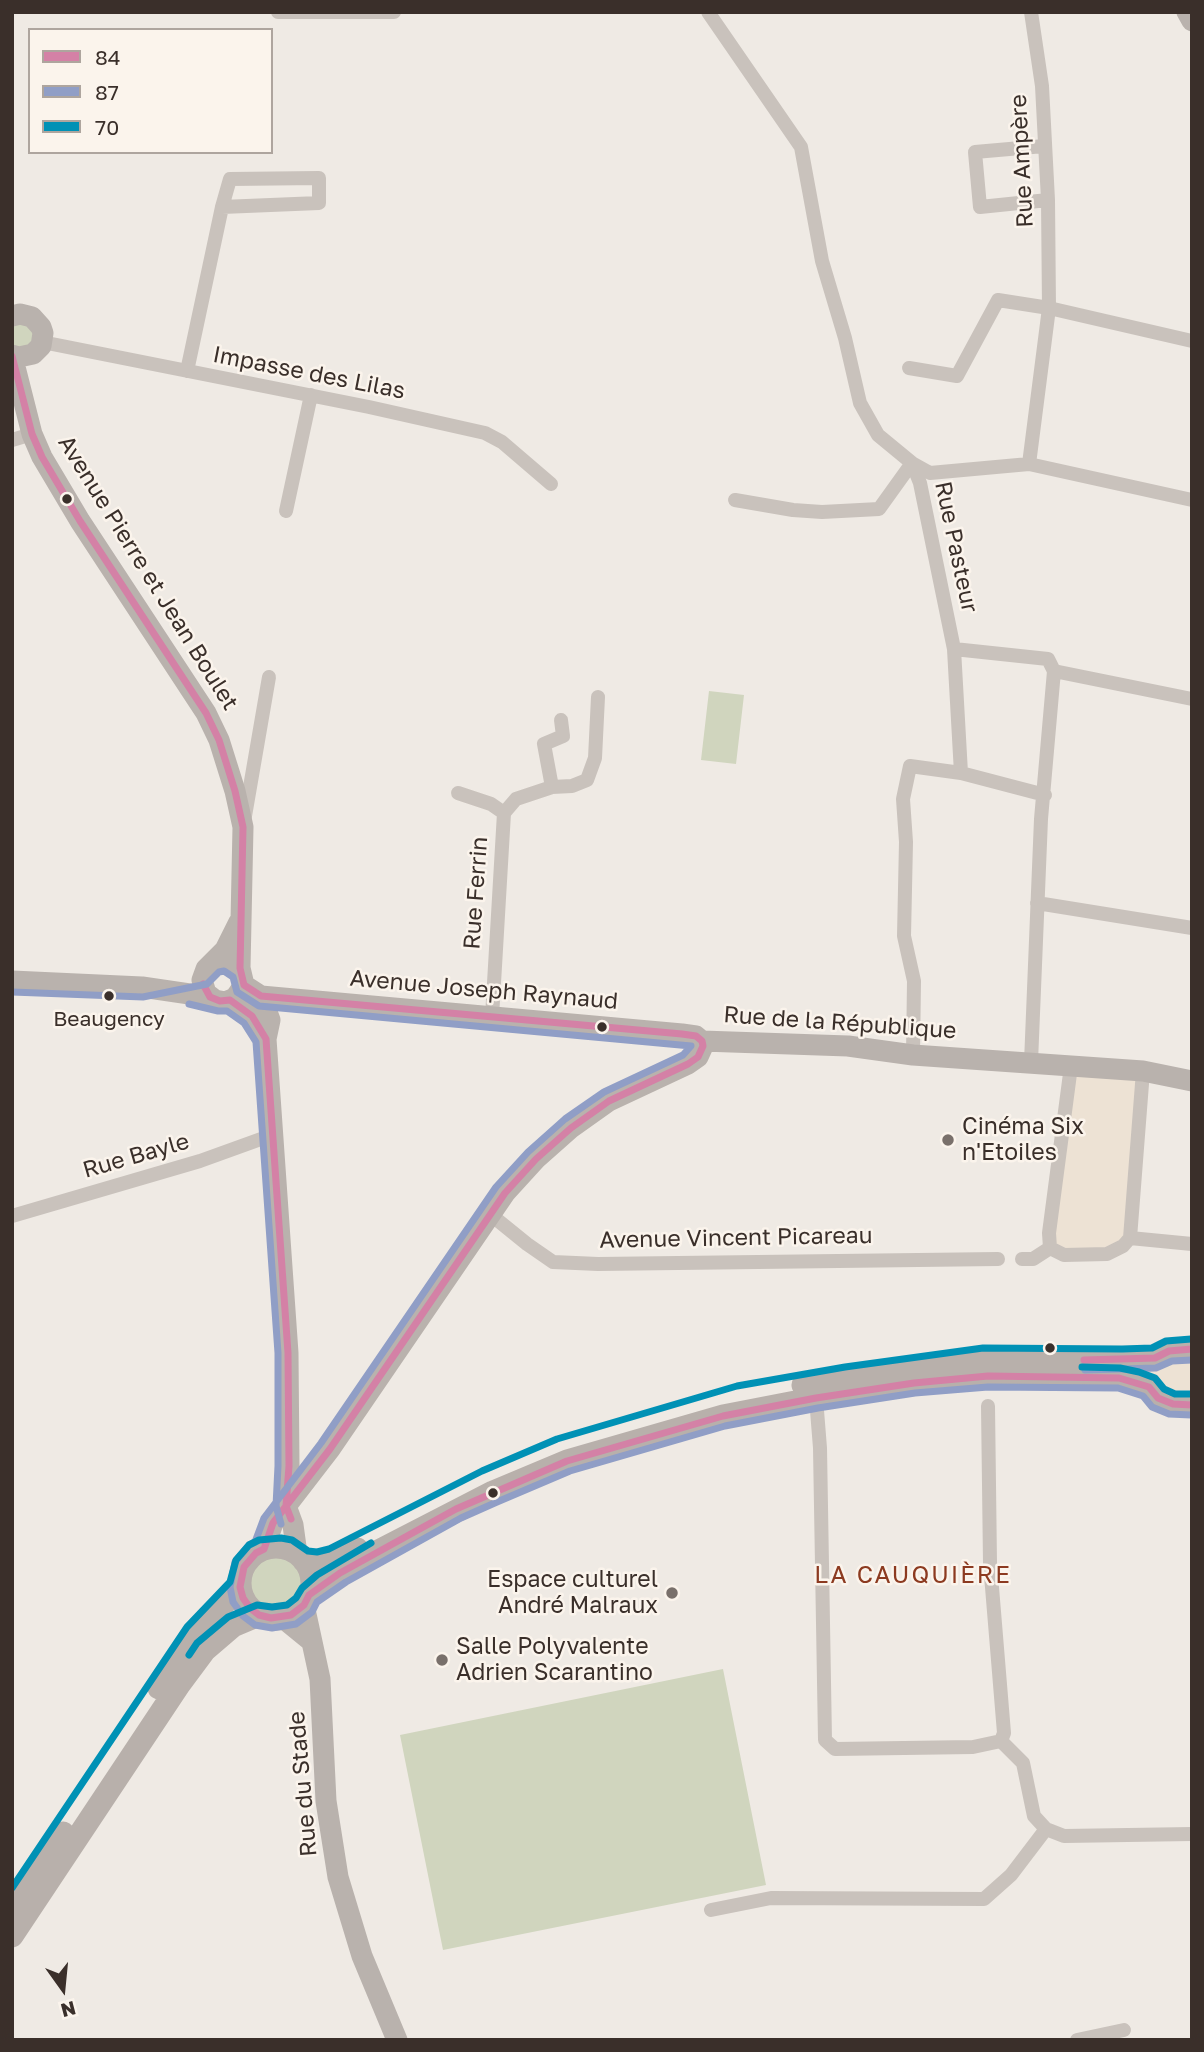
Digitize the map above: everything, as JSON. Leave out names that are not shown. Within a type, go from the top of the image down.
[{"type":"main road","points":[[1187,12],[1192,21]]},
{"type":"main road","points":[[12,296],[19,315],[33,317],[41,327],[25,352]]},
{"type":"main road","name":"Avenue Pierre et Jean Boulet","points":[[25,352],[19,381],[22,437],[42,457],[206,713],[227,760],[243,827],[237,989]]},
{"type":"main road","name":"Avenue Pierre et Jean Boulet","points":[[208,968],[225,950],[241,917]]},
{"type":"main road","points":[[266,1039],[237,989],[231,961],[208,968],[203,986],[237,989],[271,1020],[266,1039],[288,1353],[289,1466],[286,1506],[301,1558],[311,1578],[307,1600]]},
{"type":"main road","name":"Avenue Joseph Raynaud","points":[[142,987],[208,968]]},
{"type":"main road","name":"Avenue Joseph Raynaud","points":[[12,981],[237,989],[492,1017],[682,1034],[696,1036],[702,1041]]},
{"type":"main road","name":"Rue de la République","points":[[264,1549],[273,1523],[330,1449],[505,1193],[536,1159],[571,1128],[608,1101],[688,1064],[698,1057],[703,1046],[702,1041],[848,1046],[913,1055],[1143,1071],[1192,1081]]},
{"type":"main road","points":[[1192,1349],[1169,1350],[1155,1358],[1122,1360],[984,1359],[846,1377],[739,1396],[561,1449],[487,1480],[346,1555],[317,1563],[280,1548],[264,1549],[256,1553],[244,1566],[240,1587],[243,1598],[259,1615],[283,1618],[291,1615],[340,1573],[456,1509],[567,1461],[723,1416],[817,1398],[914,1383],[988,1376],[1119,1378],[1149,1387],[1158,1398],[1173,1405],[1192,1405]]},
{"type":"main road","points":[[1149,1387],[1149,1371],[1155,1358]]},
{"type":"main road","points":[[12,1908],[196,1633],[240,1587]]},
{"type":"main road","name":"Rue du Stade","points":[[307,1600],[310,1640],[320,1679],[326,1801],[338,1877],[362,1956],[397,2040]]},
{"type":"main road","points":[[12,1936],[205,1650],[233,1626],[259,1615]]},
{"type":"main road","points":[[283,1618],[310,1640]]},
{"type":"street","points":[[278,12],[394,12]]},
{"type":"street","name":"Rue Pasteur","points":[[708,12],[801,147],[822,261],[845,338],[860,403],[878,435],[912,463],[920,483],[954,649],[1048,659],[1054,671]]},
{"type":"street","name":"Rue Ampère","points":[[1028,464],[1049,308],[1048,200],[1042,86],[1031,12]]},
{"type":"street","points":[[1044,146],[975,152],[980,207],[1048,200]]},
{"type":"street","points":[[187,371],[222,207],[230,179],[318,178],[319,203],[222,207]]},
{"type":"street","points":[[909,368],[957,376],[998,300],[1049,308],[1192,341]]},
{"type":"street","name":"Impasse des Lilas","points":[[25,352],[187,371],[485,433],[502,442],[551,484]]},
{"type":"street","points":[[286,511],[311,396]]},
{"type":"street","points":[[735,500],[803,511],[879,509],[912,463],[930,473],[1028,464],[1192,500]]},
{"type":"street","points":[[954,649],[961,773]]},
{"type":"street","points":[[1031,1062],[1037,903],[1054,671],[1192,699]]},
{"type":"street","points":[[243,827],[269,677]]},
{"type":"street","name":"Rue Ferrin","points":[[492,1017],[504,813],[516,799],[552,787],[572,786],[587,780],[595,758],[598,698]]},
{"type":"street","points":[[552,787],[544,744],[563,736],[561,720]]},
{"type":"street","points":[[913,1055],[914,981],[904,936],[906,842],[903,799],[910,766],[961,773],[1045,795]]},
{"type":"street","name":"Rue Ferrin","points":[[458,793],[491,804],[504,813]]},
{"type":"street","points":[[1037,903],[1192,928]]},
{"type":"street","points":[[1050,1248],[1049,1233],[1071,1066]]},
{"type":"street","points":[[1050,1248],[1064,1255],[1092,1256],[1107,1254],[1123,1246],[1130,1238],[1143,1071]]},
{"type":"street","name":"Rue Bayle","points":[[12,1216],[200,1161],[272,1135]]},
{"type":"street","name":"Avenue Vincent Picareau","points":[[491,1214],[553,1262],[598,1264],[998,1259]]},
{"type":"street","points":[[1130,1238],[1192,1244]]},
{"type":"street","points":[[1027,1259],[1050,1248]]},
{"type":"street","points":[[817,1398],[820,1426],[825,1740],[835,1749],[973,1747],[1001,1741]]},
{"type":"street","points":[[988,1406],[989,1563],[1004,1733],[1001,1741]]},
{"type":"street","points":[[1001,1741],[1023,1763],[1034,1815],[1045,1829],[1064,1836],[1192,1833]]},
{"type":"street","points":[[711,1910],[771,1898],[984,1899],[1011,1875],[1045,1829]]},
{"type":"street","points":[[1077,2040],[1124,2030]]},
{"type":"green space","points":[[20,314],[42,342],[12,355],[12,316]]},
{"type":"green space","points":[[709,691],[744,695],[736,764],[701,760]]},
{"type":"green space","points":[[275,1548],[300,1558],[310,1583],[300,1608],[275,1618],[250,1608],[240,1583],[250,1558]]},
{"type":"green space","points":[[723,1669],[766,1885],[443,1950],[400,1735]]},
{"type":"shaded area","points":[[1071,1066],[1143,1071],[1123,1246],[1064,1255],[1049,1233]]},
{"type":"shaded area","points":[[1192,1349],[1192,1405],[1173,1404],[1148,1378],[1149,1371],[1155,1358]]},
{"type":"transit line","name":"84","points":[[12,356],[32,434],[42,457],[80,521],[206,713],[219,740],[243,827],[240,968],[244,985],[261,996],[682,1034],[696,1036],[703,1046],[698,1057],[688,1064],[609,1101],[571,1128],[536,1159],[505,1193],[330,1449],[273,1523],[264,1549],[256,1553],[244,1567],[240,1587],[250,1608],[259,1615],[271,1618],[291,1615],[304,1605],[309,1595],[340,1573],[456,1509],[567,1461],[723,1416],[914,1383],[988,1376],[1119,1378],[1149,1387],[1158,1398],[1173,1404],[1192,1405]]},
{"type":"transit line","name":"87","points":[[12,992],[143,997],[207,984],[219,972],[224,971],[233,977],[237,992],[259,1006],[691,1046],[683,1055],[604,1092],[565,1119],[528,1152],[496,1187],[321,1443],[264,1518],[255,1542],[249,1545],[235,1562],[230,1587],[233,1602],[243,1616],[255,1625],[272,1628],[296,1624],[312,1612],[317,1602],[346,1582],[461,1518],[570,1471],[725,1426],[915,1393],[988,1387],[1118,1388],[1143,1396],[1152,1407],[1169,1414],[1191,1415]]},
{"type":"transit line","name":"84","points":[[203,984],[210,997],[220,1001],[230,1000],[252,1016],[266,1039],[288,1353],[289,1466],[286,1506],[291,1519]]},
{"type":"transit line","name":"87","points":[[189,1004],[227,1011],[244,1023],[256,1042],[278,1353],[276,1506],[281,1524]]},
{"type":"transit line","name":"70","points":[[12,1888],[187,1627],[230,1582],[236,1560],[249,1545],[259,1540],[281,1538],[292,1540],[308,1551],[329,1549],[482,1471],[557,1439],[737,1386],[845,1367],[983,1348],[1152,1348],[1166,1341],[1191,1339]]},
{"type":"transit line","name":"84","points":[[1084,1360],[1155,1358],[1169,1351],[1192,1349]]},
{"type":"transit line","name":"87","points":[[1085,1370],[1156,1368],[1172,1361],[1192,1360]]},
{"type":"transit line","name":"70","points":[[1082,1367],[1120,1368],[1139,1372],[1155,1378],[1164,1389],[1175,1394],[1192,1394]]},
{"type":"transit line","name":"70","points":[[189,1655],[197,1643],[228,1617],[257,1605],[287,1605],[317,1575],[371,1543]]},
{"type":"place","name":"Beaugency","points":[[109,996]]},
{"type":"place","name":"Cinéma Six n'Etoiles","points":[[948,1140]]},
{"type":"place","name":"Espace culturel André Malraux","points":[[672,1593]]},
{"type":"place","name":"Salle Polyvalente Adrien Scarantino","points":[[442,1660]]},
{"type":"district","name":"LA CAUQUIÈRE","points":[[913,1575]]}]
